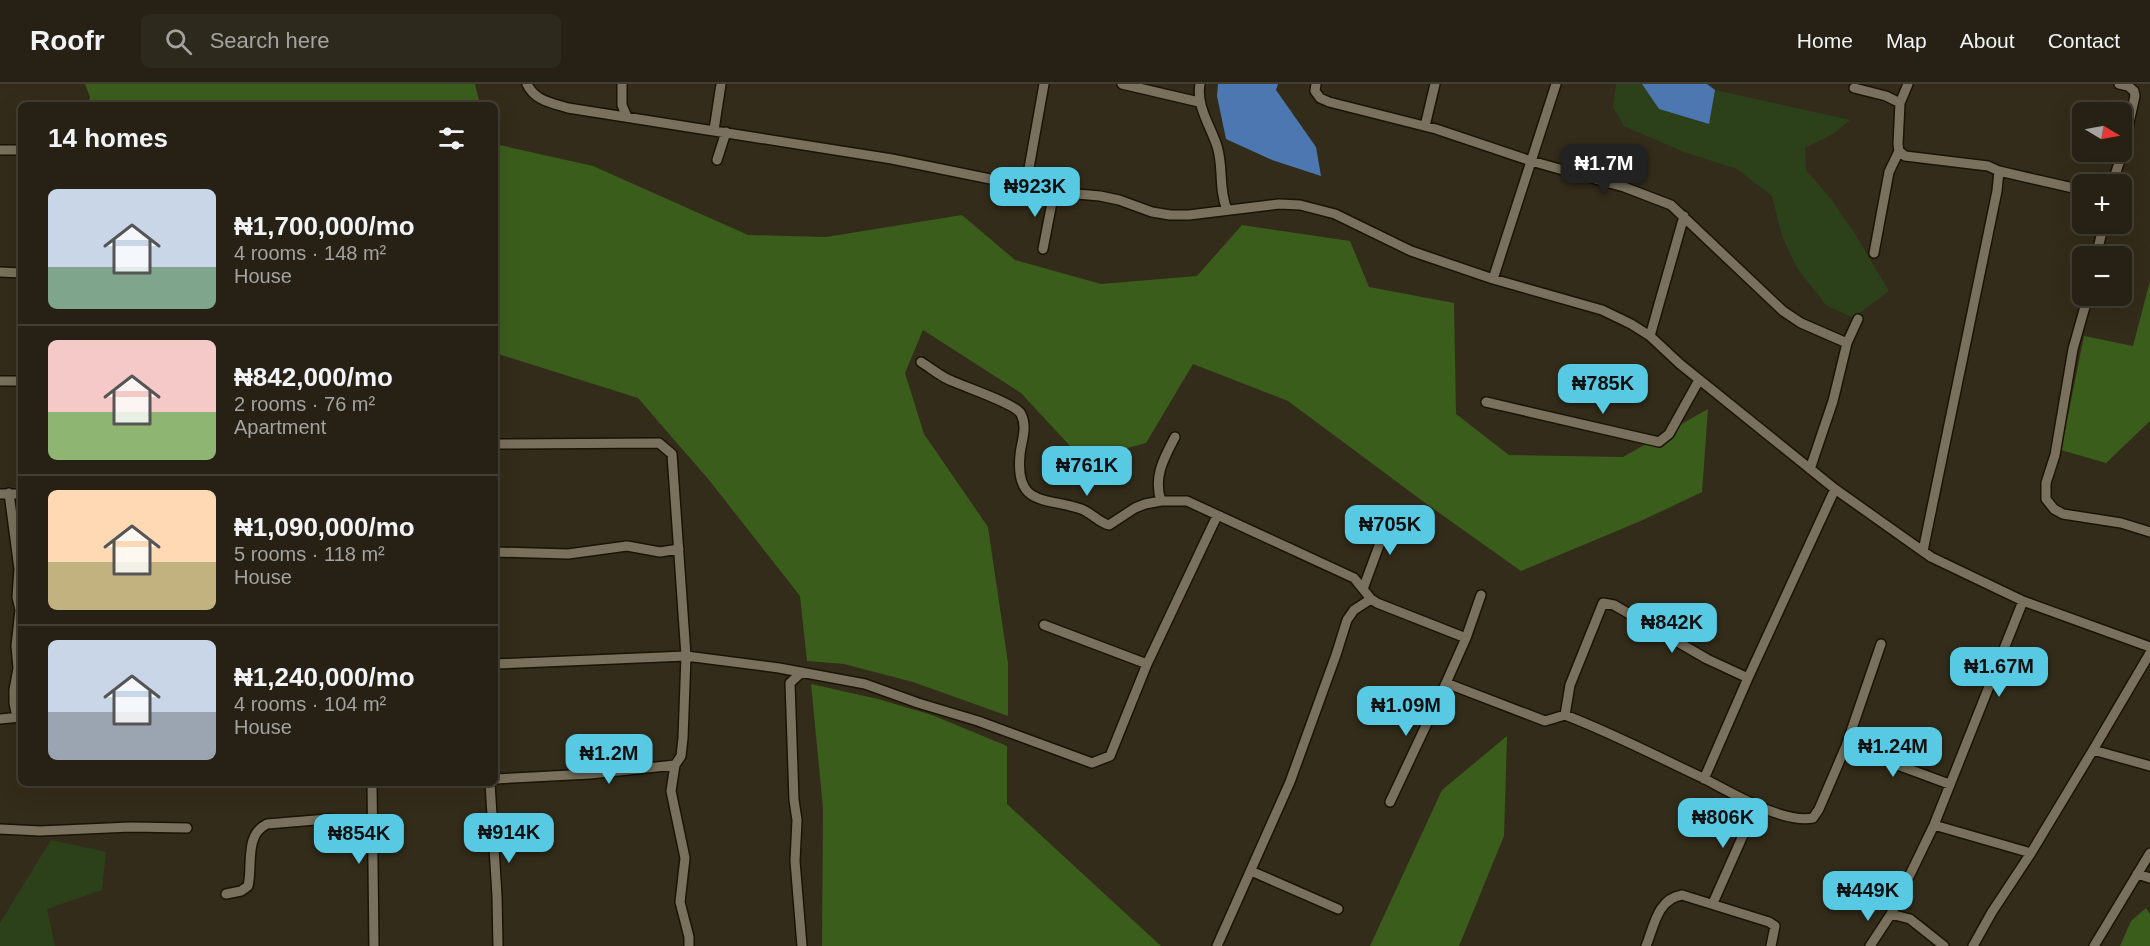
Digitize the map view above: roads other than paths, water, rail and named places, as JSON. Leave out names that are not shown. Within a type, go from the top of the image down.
[{"type":"street","points":[[527,84],[536,96],[544,101],[568,108],[892,159],[1054,192],[1119,200],[1152,213],[1170,215],[1300,204],[1335,214],[1411,251],[1493,279],[1602,310],[1650,336],[1699,380],[1835,489],[1931,557],[2023,601],[2150,647]]},
{"type":"street","points":[[622,84],[622,105],[627,117]]},
{"type":"street","points":[[714,130],[721,84]]},
{"type":"street","points":[[1026,185],[1044,84]]},
{"type":"street","points":[[1122,84],[1199,102]]},
{"type":"street","points":[[1200,84],[1199,102],[1217,146],[1220,158],[1221,195],[1227,210]]},
{"type":"street","points":[[1316,84],[1315,91],[1320,98],[1329,102],[1425,126],[1531,161],[1624,187],[1671,205],[1783,311],[1801,323],[1847,343]]},
{"type":"street","points":[[1425,126],[1435,84]]},
{"type":"street","points":[[1493,279],[1556,84]]},
{"type":"street","points":[[1874,253],[1889,172],[1899,152],[1900,103],[1908,84]]},
{"type":"street","points":[[2115,174],[2135,96],[2134,91],[2128,86],[2119,84]]},
{"type":"street","points":[[1854,88],[1886,96],[1900,103]]},
{"type":"street","points":[[717,160],[726,132]]},
{"type":"street","points":[[0,150],[18,150]]},
{"type":"street","points":[[1899,152],[1905,156],[1988,166],[1999,171],[2072,188]]},
{"type":"street","points":[[1923,551],[1997,191],[1999,171]]},
{"type":"street","points":[[1043,249],[1054,192]]},
{"type":"street","points":[[1650,336],[1684,216]]},
{"type":"street","points":[[0,272],[18,274]]},
{"type":"street","points":[[2085,306],[2073,350],[2055,455],[2046,483],[2046,499],[2054,509],[2063,514],[2121,523],[2150,532]]},
{"type":"street","points":[[1810,469],[1833,400],[1847,343],[1857,319]]},
{"type":"street","points":[[921,362],[950,381],[987,394],[997,401],[1016,408],[1021,414],[1024,431],[1019,474],[1028,493],[1040,500],[1070,505],[1086,511],[1101,523],[1109,525],[1135,508],[1161,501],[1188,501],[1354,578],[1371,599],[1466,638]]},
{"type":"street","points":[[1486,402],[1659,441],[1670,434],[1699,380]]},
{"type":"street","points":[[0,381],[18,381]]},
{"type":"street","points":[[1161,501],[1158,474],[1175,437]]},
{"type":"street","points":[[498,444],[659,443],[672,453],[686,656],[683,738],[681,756],[675,765],[671,791],[685,858],[680,902],[689,937],[689,946]]},
{"type":"street","points":[[1704,779],[1835,489]]},
{"type":"street","points":[[4,494],[18,564]]},
{"type":"street","points":[[1363,589],[1391,513]]},
{"type":"street","points":[[498,664],[686,656],[802,672],[865,684],[978,721],[1092,763],[1110,756],[1147,664],[1217,516]]},
{"type":"street","points":[[498,552],[568,554],[627,546],[660,552],[679,549]]},
{"type":"street","points":[[18,583],[18,601]]},
{"type":"street","points":[[1390,802],[1466,638],[1481,596]]},
{"type":"street","points":[[1217,946],[1290,782],[1347,620],[1354,610],[1371,599]]},
{"type":"street","points":[[1870,946],[1891,914],[1934,825],[2023,601]]},
{"type":"street","points":[[1565,715],[1570,686],[1603,603],[1614,605],[1707,659],[1748,678]]},
{"type":"street","points":[[1044,625],[1147,664]]},
{"type":"street","points":[[18,628],[16,646],[18,668],[14,690],[14,703],[18,714]]},
{"type":"street","points":[[1446,683],[1545,721],[1565,715],[1704,779],[1756,806],[1804,820],[1813,818],[1846,746],[1881,644]]},
{"type":"street","points":[[1973,946],[2150,653]]},
{"type":"street","points":[[802,672],[790,683],[794,800],[797,820],[795,861],[802,946]]},
{"type":"street","points":[[0,719],[18,717]]},
{"type":"street","points":[[1846,746],[1949,784]]},
{"type":"street","points":[[2093,750],[2150,766]]},
{"type":"street","points":[[498,780],[590,774],[675,765]]},
{"type":"street","points":[[372,786],[374,946]]},
{"type":"street","points":[[490,786],[498,946]]},
{"type":"street","points":[[1713,903],[1756,806]]},
{"type":"street","points":[[226,894],[241,891],[248,886],[251,846],[260,827],[267,824],[328,819],[372,824]]},
{"type":"street","points":[[1934,825],[2031,853]]},
{"type":"street","points":[[0,829],[40,831],[130,827],[187,828]]},
{"type":"street","points":[[2094,946],[2150,853]]},
{"type":"street","points":[[1251,871],[1338,909]]},
{"type":"street","points":[[2137,874],[2150,878]]},
{"type":"street","points":[[1646,946],[1660,908],[1675,896],[1687,895],[1766,920],[1775,926],[1771,946]]},
{"type":"street","points":[[1891,914],[1910,919],[1944,946]]},
{"type":"water","points":[[1218,84],[1278,84],[1276,90],[1316,147],[1321,176],[1272,160],[1226,139],[1217,96]]},
{"type":"water","points":[[1642,84],[1707,84],[1715,90],[1709,124],[1659,109]]}]
